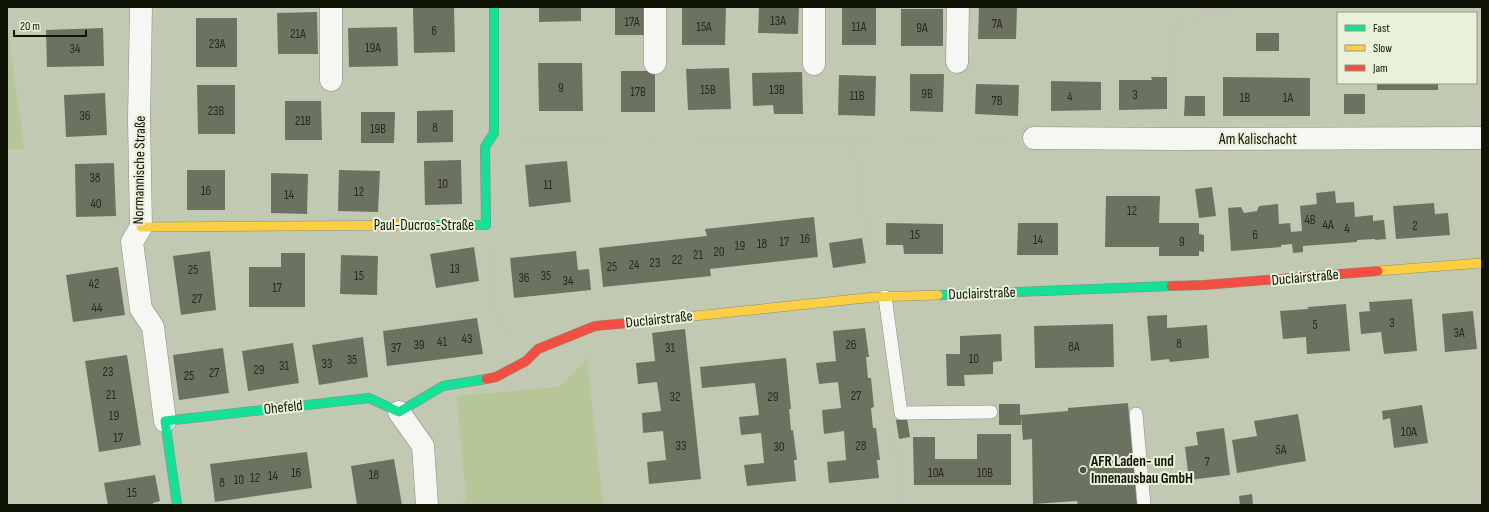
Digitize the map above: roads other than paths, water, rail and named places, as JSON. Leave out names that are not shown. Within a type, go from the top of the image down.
[{"type":"street","name":"Normannische Straße","points":[[141,7],[139,120],[141,227],[132,242],[141,309],[153,327],[165,420]]},
{"type":"street","points":[[331,7],[331,80]]},
{"type":"street","name":"Paul-Ducros-Straße","points":[[141,227],[486,225],[485,147],[494,133],[494,7]]},
{"type":"street","points":[[655,7],[655,63]]},
{"type":"street","points":[[814,7],[814,64]]},
{"type":"street","points":[[957,62],[958,7]]},
{"type":"street","name":"Am Kalischacht","points":[[1034,138],[1482,138]]},
{"type":"street","name":"Duclairstraße","points":[[399,412],[443,386],[496,377],[526,361],[538,349],[595,326],[880,297],[1204,285],[1482,263]]},
{"type":"street","name":"Ohefeld","points":[[165,420],[368,398],[399,412]]},
{"type":"street","points":[[399,412],[423,446],[427,505]]},
{"type":"street","points":[[165,420],[177,505]]},
{"type":"lane","points":[[880,297],[901,413],[991,412]]},
{"type":"lane","points":[[1136,414],[1144,505]]},
{"type":"place","name":"AFR Laden- und Innenausbau GmbH","points":[[1083,470]]}]
